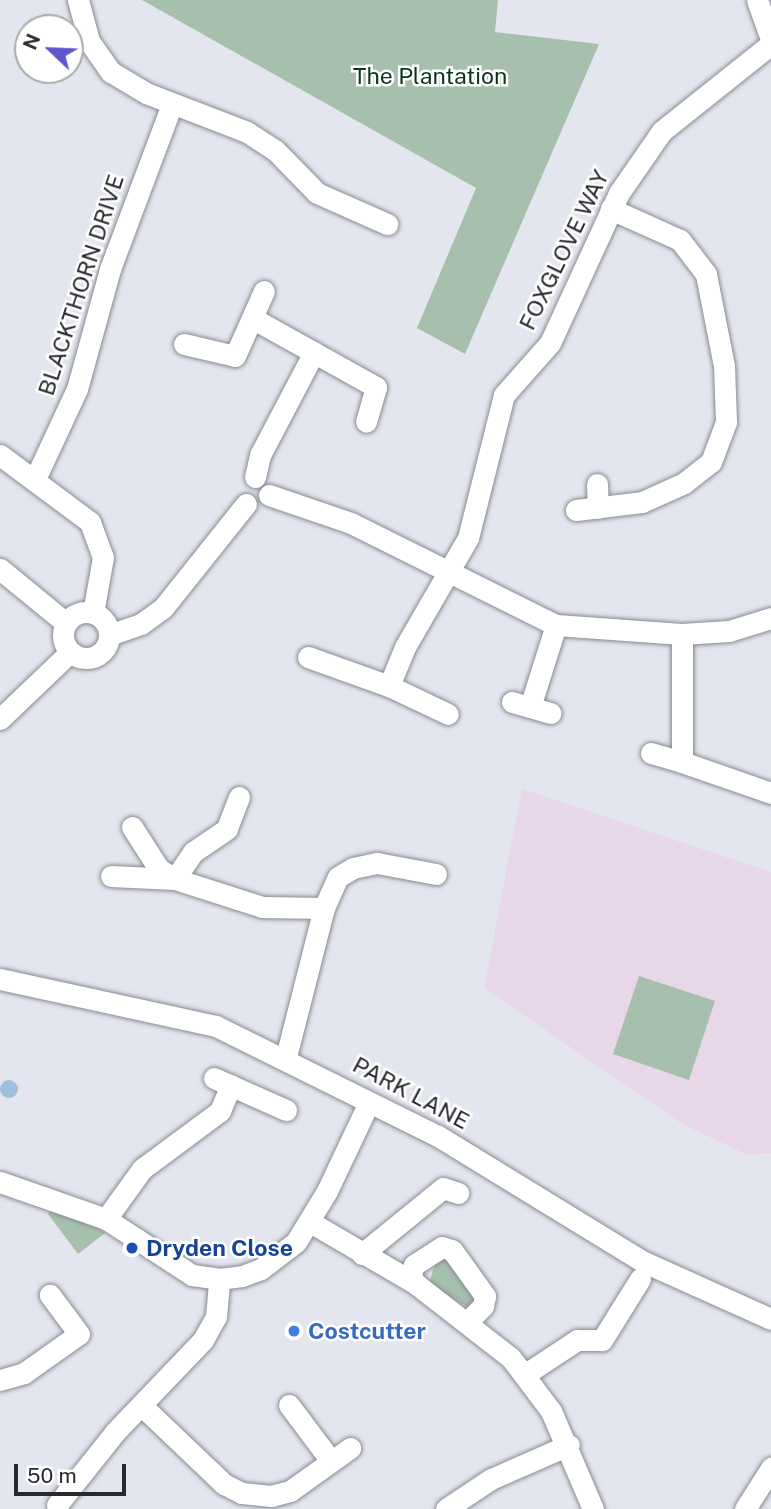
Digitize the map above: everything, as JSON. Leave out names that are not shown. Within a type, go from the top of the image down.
[{"type":"street","points":[[78,0],[89,40],[111,72],[172,104],[247,132],[275,150],[317,193],[387,224]]},
{"type":"street","points":[[757,0],[771,41]]},
{"type":"street","name":"FOXGLOVE WAY","points":[[389,686],[405,647],[468,538],[504,396],[550,343],[611,209],[662,131],[771,41]]},
{"type":"street","name":"BLACKTHORN DRIVE","points":[[35,479],[77,389],[110,269],[172,104]]},
{"type":"street","points":[[576,510],[642,502],[701,473],[722,440],[726,411],[713,297],[706,274],[680,240],[611,209]]},
{"type":"street","points":[[184,344],[235,356],[264,291]]},
{"type":"street","points":[[252,318],[376,387],[366,422]]},
{"type":"street","points":[[246,504],[242,486],[255,477],[260,455],[314,352]]},
{"type":"street","points":[[0,454],[90,522],[96,534],[103,569],[93,613]]},
{"type":"street","points":[[255,477],[266,482],[269,495]]},
{"type":"street","points":[[597,484],[598,508]]},
{"type":"street","points":[[269,495],[340,518],[556,625],[682,634],[729,631],[771,618]]},
{"type":"street","points":[[246,504],[260,506],[269,495]]},
{"type":"street","points":[[109,635],[141,624],[163,608],[246,504]]},
{"type":"street","points":[[0,569],[66,623]]},
{"type":"street","points":[[81,613],[93,613],[104,621],[109,635],[107,644],[95,656],[70,652],[63,638],[66,623],[81,613]]},
{"type":"street","points":[[531,707],[556,625]]},
{"type":"street","points":[[682,634],[682,762]]},
{"type":"street","points":[[0,719],[70,652]]},
{"type":"street","points":[[308,657],[389,686],[448,714]]},
{"type":"street","points":[[651,753],[771,793]]},
{"type":"street","points":[[176,878],[193,852],[227,830],[239,797]]},
{"type":"street","points":[[132,827],[159,869],[176,878],[262,907],[324,908]]},
{"type":"street","points":[[286,1057],[324,908],[338,877],[360,866],[385,864],[436,874]]},
{"type":"street","points":[[111,876],[176,878]]},
{"type":"street","name":"PARK LANE","points":[[0,979],[216,1026],[286,1057],[477,1158],[626,1252],[771,1319]]},
{"type":"street","points":[[106,1219],[142,1168],[206,1113],[222,1082],[286,1110]]},
{"type":"street","points":[[0,1182],[106,1219],[185,1272],[219,1279],[267,1265],[296,1242],[310,1222],[369,1102]]},
{"type":"street","points":[[362,1254],[443,1188],[458,1194]]},
{"type":"street","points":[[310,1222],[416,1284],[467,1322],[524,1375],[569,1445],[593,1509]]},
{"type":"street","points":[[416,1284],[410,1276],[414,1265],[442,1247],[452,1250],[485,1296],[482,1306],[467,1322]]},
{"type":"street","points":[[57,1506],[83,1486],[141,1405],[203,1340],[216,1317],[219,1279]]},
{"type":"street","points":[[524,1375],[577,1340],[602,1340],[640,1279]]},
{"type":"street","points":[[0,1380],[24,1373],[79,1334],[50,1295]]},
{"type":"street","points":[[141,1405],[233,1490],[257,1496],[285,1493],[350,1448]]},
{"type":"street","points":[[289,1405],[331,1461]]},
{"type":"street","points":[[446,1509],[491,1479],[569,1445]]},
{"type":"street","points":[[745,1509],[771,1468]]},
{"type":"shaded area","points":[[522,789],[771,872],[771,1153],[747,1155],[681,1123],[484,988]]},
{"type":"green space","name":"The Plantation","points":[[142,0],[498,0],[495,32],[599,44],[465,354],[417,328],[476,188]]},
{"type":"green space","points":[[639,976],[715,1001],[689,1080],[613,1054]]},
{"type":"green space","points":[[53,1209],[105,1233],[78,1254],[48,1214]]},
{"type":"green space","points":[[445,1258],[479,1295],[469,1308],[429,1284],[435,1263]]},
{"type":"water","points":[[9,1080],[17,1085],[18,1089],[13,1097],[9,1098],[1,1093],[0,1089],[5,1081]]},
{"type":"place","name":"Dryden Close","points":[[132,1248]]},
{"type":"place","name":"Costcutter","points":[[294,1331]]}]
